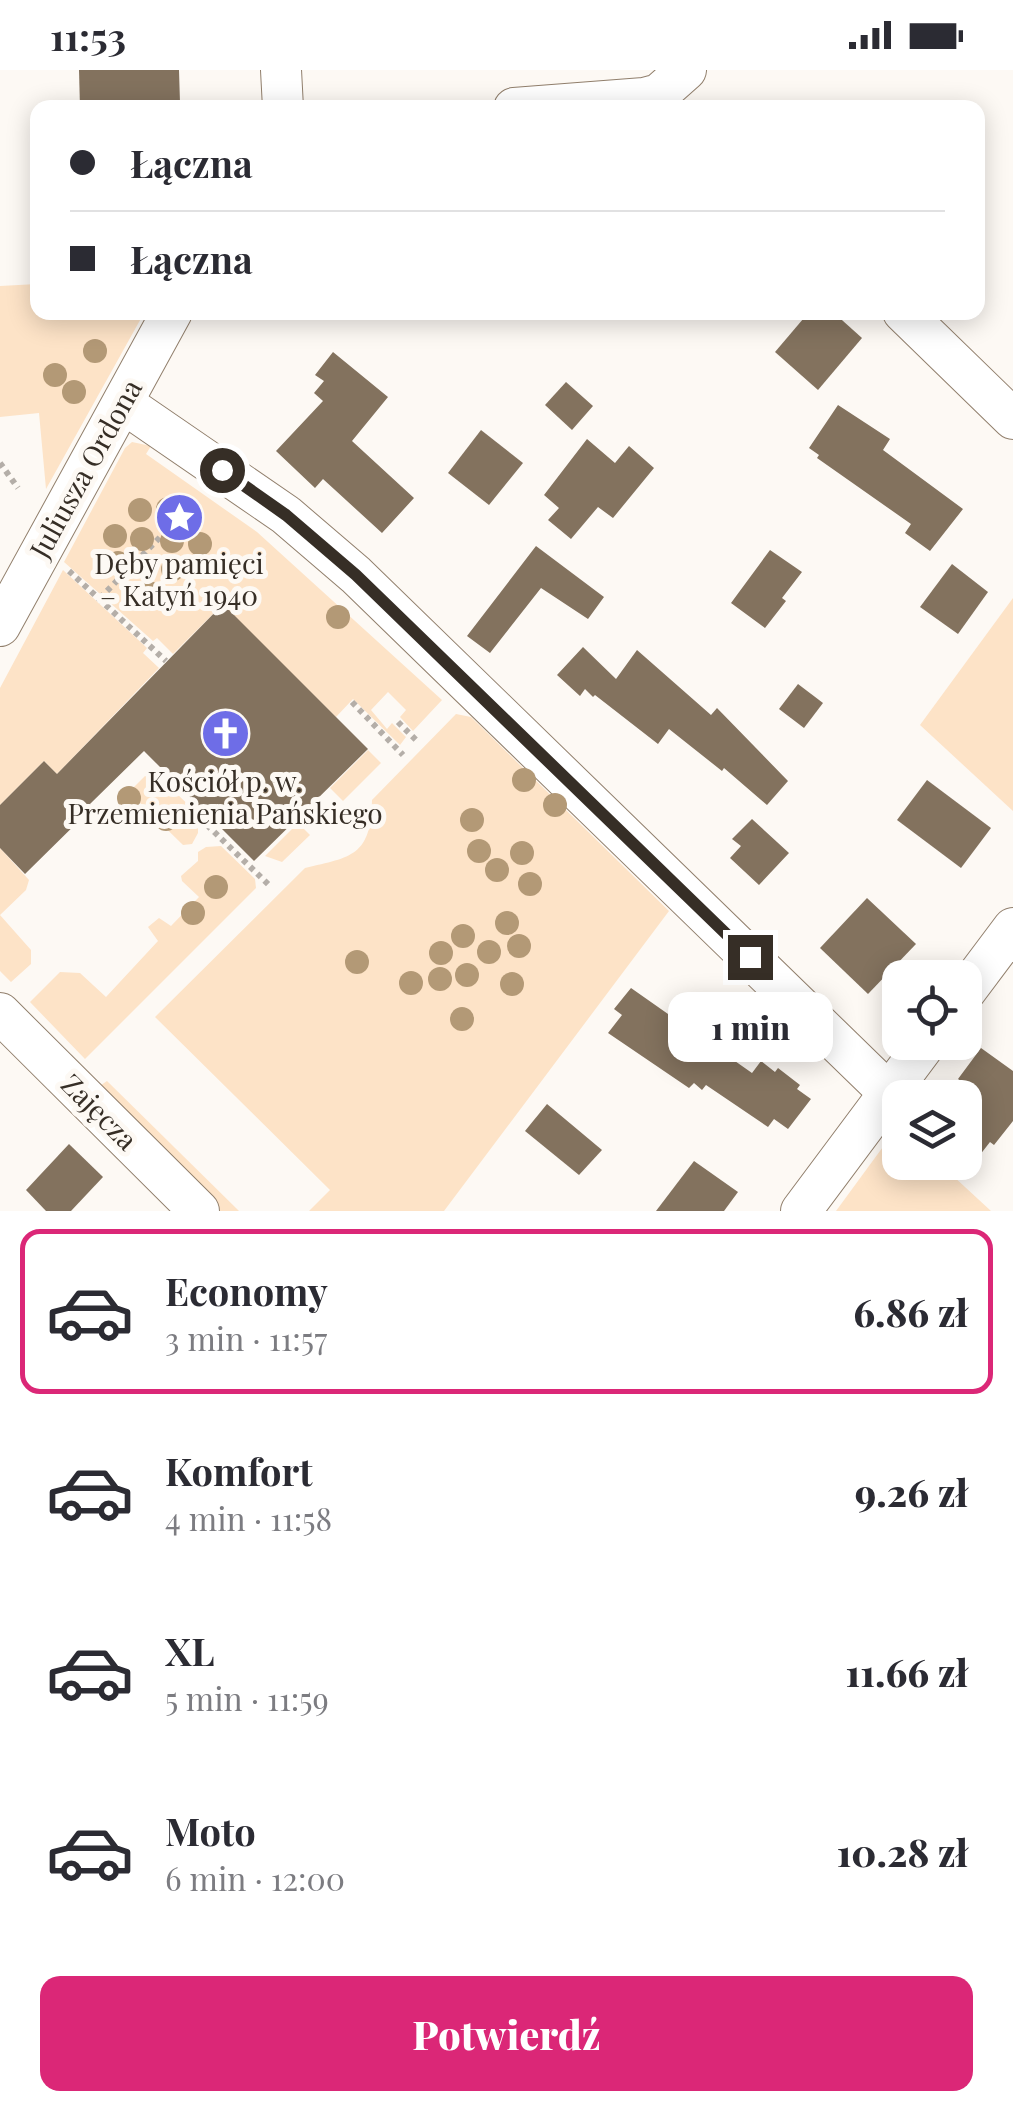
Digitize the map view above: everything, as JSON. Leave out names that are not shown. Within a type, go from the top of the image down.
[{"type":"street","points":[[281,70],[283,100]]},
{"type":"street","points":[[618,100],[684,88]]},
{"type":"street","name":"Juliusza Ordona","points":[[5,604],[168,320]]},
{"type":"street","points":[[911,320],[1013,420]]},
{"type":"street","points":[[123,403],[286,515],[356,575],[882,1086]]},
{"type":"street","points":[[982,969],[1013,928]]},
{"type":"street","name":"Zajęcza","points":[[0,1013],[199,1211]]},
{"type":"street","points":[[801,1211],[882,1102]]},
{"type":"path","points":[[0,462],[18,488]]},
{"type":"path","points":[[100,598],[175,522]]},
{"type":"path","points":[[64,567],[166,661]]},
{"type":"path","points":[[352,702],[403,755]]},
{"type":"path","points":[[398,722],[417,740]]},
{"type":"path","points":[[207,825],[271,887]]},
{"type":"shaded area","points":[[30,284],[30,320],[140,320],[46,489],[39,413],[0,417],[0,286]]},
{"type":"shaded area","points":[[132,442],[151,446],[146,454],[257,532],[442,700],[413,731],[400,717],[406,710],[388,692],[371,710],[387,729],[392,723],[406,737],[400,745],[353,699],[336,717],[222,605],[173,654],[64,562],[125,448]]},
{"type":"shaded area","points":[[63,570],[147,648],[143,653],[159,668],[57,774],[44,761],[0,805],[0,688]]},
{"type":"shaded area","points":[[1013,598],[1013,811],[920,725]]},
{"type":"shaded area","points":[[456,714],[471,717],[669,911],[444,1211],[309,1211],[330,1190],[155,1017],[305,868],[356,851],[368,833],[372,800]]},
{"type":"shaded area","points":[[368,750],[381,763],[343,801],[330,788]]},
{"type":"shaded area","points":[[156,774],[198,814],[198,833],[192,844],[183,845],[133,796],[131,790],[145,776]]},
{"type":"shaded area","points":[[298,823],[310,835],[282,862],[265,856]]},
{"type":"shaded area","points":[[221,846],[255,879],[256,888],[85,1059],[30,1002],[60,972],[80,973],[106,997],[158,941],[148,927],[159,918],[171,926],[199,897],[181,876],[198,861],[198,852]]},
{"type":"shaded area","points":[[0,848],[29,880],[26,890],[0,915]]},
{"type":"shaded area","points":[[0,915],[31,950],[31,964],[11,982],[0,971]]},
{"type":"shaded area","points":[[107,1081],[239,1211],[216,1211],[94,1090]]},
{"type":"shaded area","points":[[882,1148],[882,1180],[957,1180],[991,1211],[836,1211]]},
{"type":"building","points":[[79,70],[179,70],[180,100],[80,100]]},
{"type":"building","points":[[802,320],[842,320],[862,338],[818,390],[775,352]]},
{"type":"building","points":[[333,352],[388,397],[352,441],[414,498],[382,533],[323,479],[315,488],[276,451],[323,401],[314,393],[324,381],[315,375]]},
{"type":"building","points":[[566,382],[593,406],[572,430],[545,405]]},
{"type":"building","points":[[838,405],[890,439],[883,450],[963,509],[930,551],[905,533],[911,524],[817,458],[819,455],[809,448]]},
{"type":"building","points":[[481,430],[523,463],[489,505],[448,473]]},
{"type":"building","points":[[587,439],[615,463],[629,446],[654,468],[613,518],[598,507],[571,539],[548,520],[559,508],[544,495]]},
{"type":"building","points":[[536,546],[604,597],[588,619],[541,588],[490,653],[467,636]]},
{"type":"building","points":[[770,550],[802,572],[765,628],[731,603]]},
{"type":"building","points":[[952,564],[988,592],[958,634],[920,607]]},
{"type":"building","name":"Kościół p. w. Przemienienia Pańskiego","points":[[223,604],[368,749],[254,861],[144,751],[25,874],[0,848],[0,805],[44,761],[57,774]]},
{"type":"building","points":[[583,647],[616,679],[637,650],[711,715],[717,708],[788,781],[767,805],[669,729],[658,744],[595,695],[585,689],[580,696],[557,675]]},
{"type":"building","points":[[798,684],[823,703],[804,728],[779,709]]},
{"type":"building","points":[[927,780],[991,828],[961,868],[897,820]]},
{"type":"building","points":[[752,819],[789,853],[759,885],[730,858],[741,846],[732,839]]},
{"type":"building","points":[[867,898],[916,944],[901,960],[882,960],[882,979],[868,994],[820,948]]},
{"type":"building","points":[[631,988],[752,1073],[761,1061],[775,1072],[778,1068],[811,1099],[788,1129],[774,1119],[768,1127],[706,1085],[702,1090],[694,1083],[689,1088],[608,1033],[622,1015],[614,1009]]},
{"type":"building","points":[[982,1049],[1013,1071],[1013,1121],[994,1145],[990,1142],[982,1152],[982,1080],[958,1079],[972,1060],[982,1060]]},
{"type":"building","points":[[547,1104],[602,1150],[579,1175],[525,1131]]},
{"type":"building","points":[[69,1144],[103,1177],[71,1211],[46,1211],[26,1190]]},
{"type":"building","points":[[694,1161],[738,1192],[724,1211],[656,1211]]},
{"type":"place","name":"Dęby pamięci – Katyń 1940","points":[[179,517]]},
{"type":"place","name":"Kościół p. w. Przemienienia Pańskiego","points":[[225,734]]},
{"type":"route","points":[[222,470],[286,515],[356,575],[750,957]]}]
